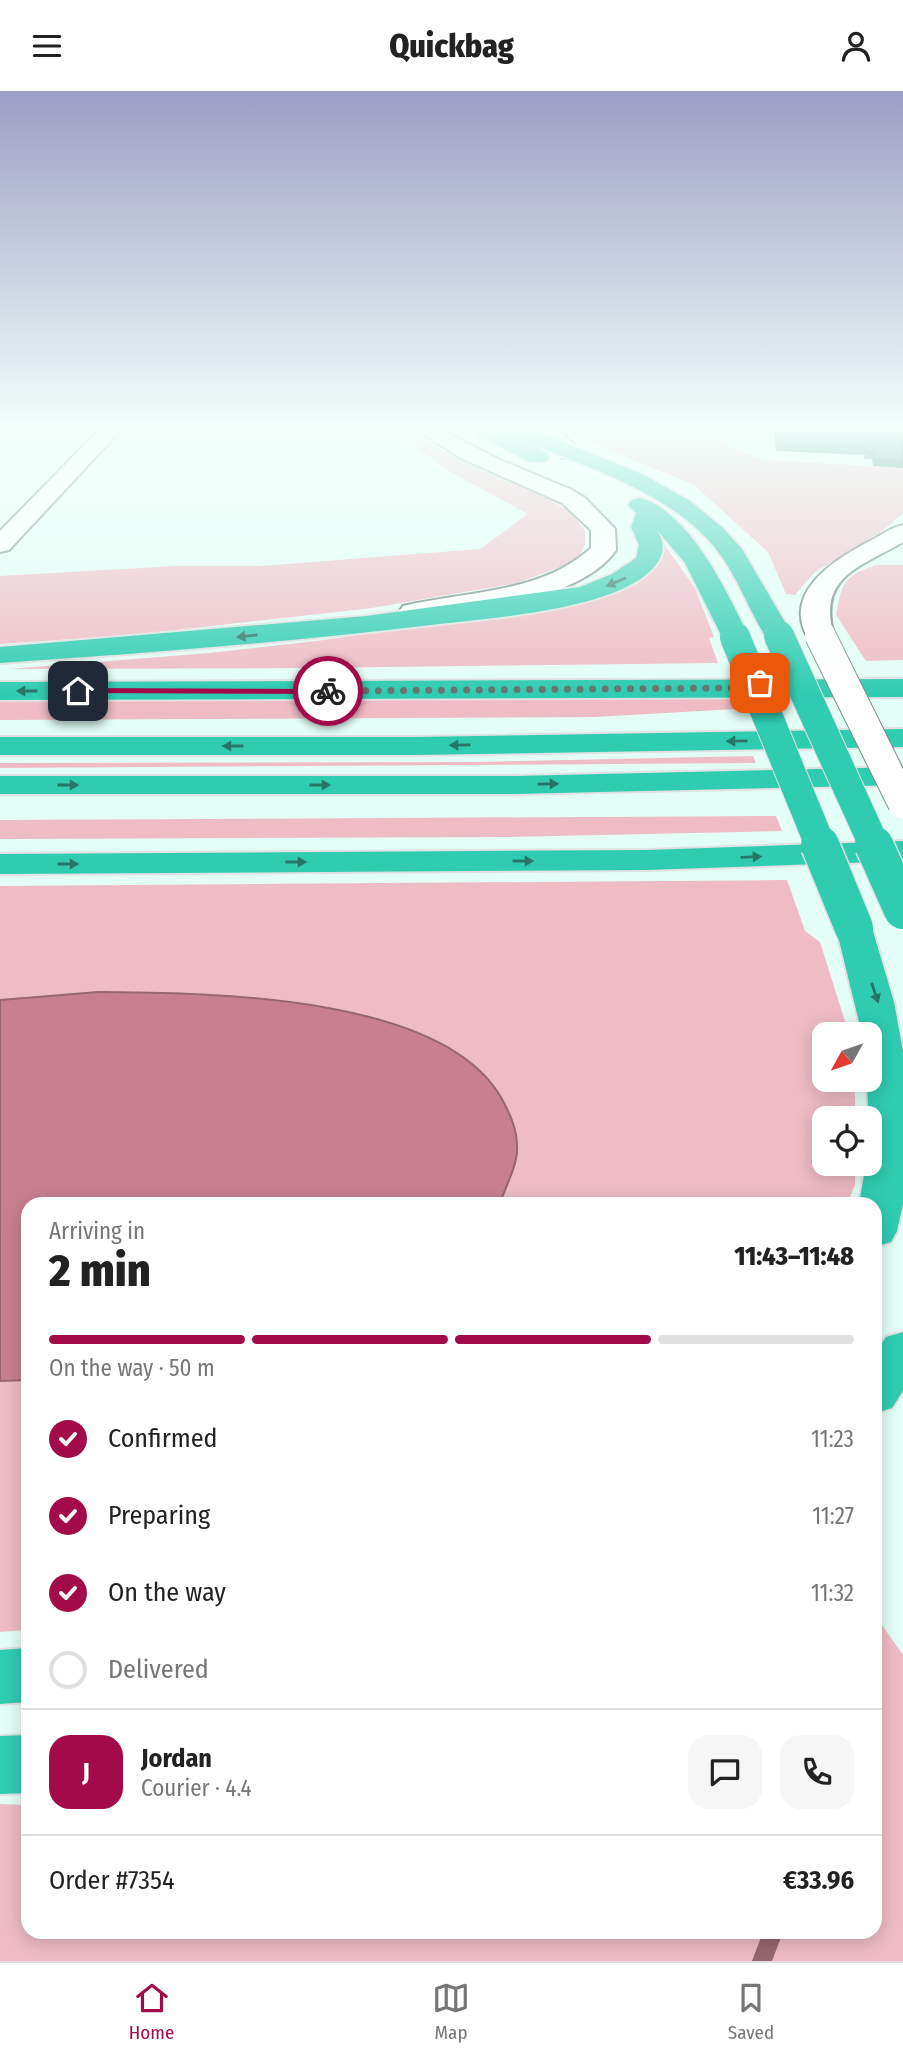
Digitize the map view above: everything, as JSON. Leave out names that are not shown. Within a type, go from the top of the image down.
[{"type":"highway","points":[[0,655],[158,645],[435,617],[547,601],[608,585],[635,572],[649,558],[652,542],[643,527],[646,518]]},
{"type":"highway","points":[[657,518],[680,538],[709,578],[853,928],[880,1007],[894,1077],[895,1153],[882,1213]]},
{"type":"highway","points":[[697,518],[733,554],[779,636],[903,911]]},
{"type":"highway","points":[[732,688],[842,671],[903,670]]},
{"type":"highway","points":[[0,691],[903,688]]},
{"type":"highway","points":[[0,746],[414,746],[903,739]]},
{"type":"highway","points":[[0,785],[515,785],[903,776]]},
{"type":"highway","points":[[0,864],[647,860],[903,851]]},
{"type":"highway","points":[[882,1383],[903,1350]]},
{"type":"highway","points":[[0,1677],[21,1676]]},
{"type":"highway","points":[[0,1765],[21,1764]]},
{"type":"street","points":[[0,545],[26,518]]},
{"type":"street","points":[[315,629],[531,589],[572,575],[598,558],[606,549],[608,538],[596,518]]},
{"type":"street","points":[[903,532],[841,567],[819,593],[813,620],[903,803]]},
{"type":"street","points":[[877,547],[903,556]]},
{"type":"shaded area","points":[[522,518],[575,518],[585,531],[585,545],[580,555],[565,565],[517,583],[372,608],[132,635],[0,644],[0,576],[175,566],[261,566],[480,549]]},
{"type":"shaded area","points":[[731,518],[897,518],[881,532],[815,572],[795,595],[786,594],[768,552]]},
{"type":"shaded area","points":[[664,544],[695,588],[714,637],[709,638],[718,663],[9,669],[209,653],[324,640],[531,610],[655,566]]},
{"type":"shaded area","points":[[876,565],[903,565],[903,660],[866,661],[836,615],[846,582],[857,573]]},
{"type":"shaded area","points":[[731,698],[736,709],[595,717],[0,720],[0,701]]},
{"type":"shaded area","points":[[753,756],[756,763],[0,768],[0,763],[478,762]]},
{"type":"shaded area","points":[[776,816],[782,831],[505,837],[0,839],[0,820]]},
{"type":"shaded area","points":[[787,880],[805,931],[820,942],[845,1022],[812,1022],[812,1092],[855,1092],[855,1106],[812,1106],[812,1176],[855,1176],[855,1185],[850,1197],[21,1197],[21,1630],[0,1632],[0,886]]},
{"type":"shaded area","points":[[98,992],[200,994],[322,1007],[381,1020],[434,1040],[477,1068],[505,1105],[514,1126],[517,1156],[513,1169],[503,1197],[21,1197],[21,1380],[0,1381],[0,1000]]},
{"type":"shaded area","points":[[882,1625],[903,1655],[903,1961],[0,1961],[0,1804],[21,1805],[21,1939],[882,1939]]},
{"type":"waterway","points":[[762,1961],[770,1939]]},
{"type":"way so far","points":[[328,691],[732,688],[760,683]]},
{"type":"route","points":[[78,691],[328,691]]}]
